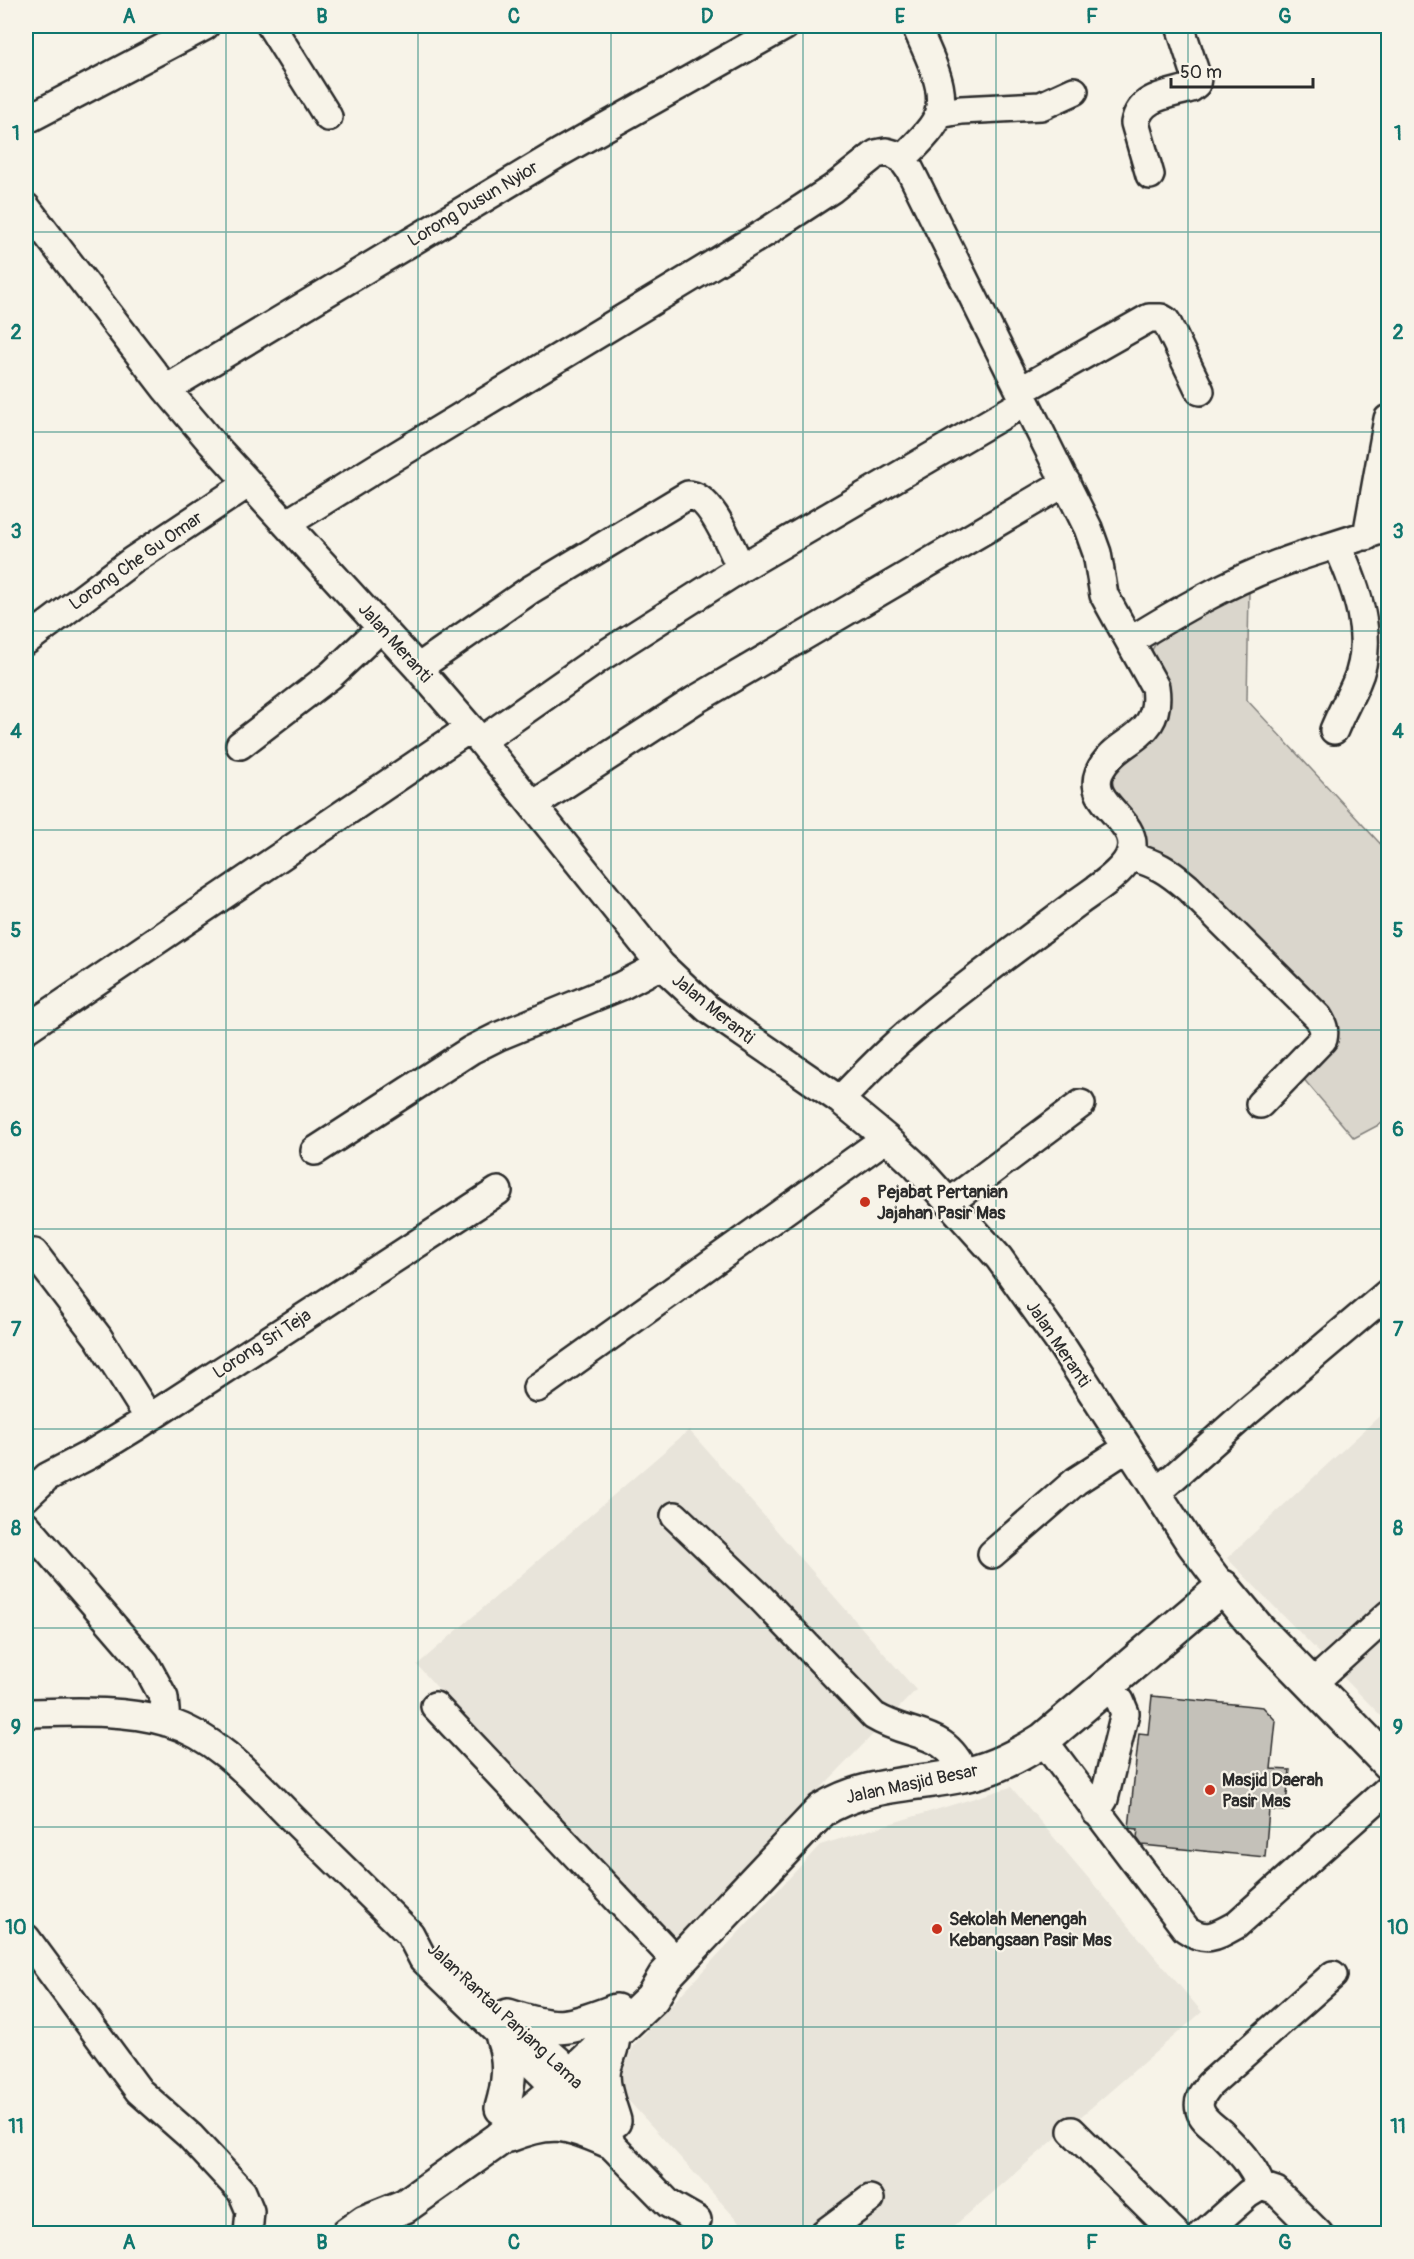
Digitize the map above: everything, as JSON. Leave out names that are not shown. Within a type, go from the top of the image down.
[{"type":"main road","name":"Jalan Meranti","points":[[1223,1587],[1258,1629],[1389,1763]]},
{"type":"main road","name":"Jalan Masjid Besar","points":[[500,2124],[614,2023],[641,1987],[672,1970],[822,1810],[838,1799],[859,1792],[965,1775],[1021,1754],[1043,1740],[1223,1587]]},
{"type":"main road","points":[[357,2228],[393,2190],[500,2124],[530,2127],[550,2123],[611,2131],[604,2069],[613,2048],[614,2023],[559,2028],[506,2027],[509,2083],[500,2124]]},
{"type":"street","points":[[26,120],[205,26]]},
{"type":"street","points":[[271,26],[328,117]]},
{"type":"street","name":"Lorong Dusun Nyior","points":[[166,389],[559,153],[784,26]]},
{"type":"street","points":[[902,159],[932,127],[939,114],[940,90],[916,26]]},
{"type":"street","points":[[1150,175],[1135,123],[1137,115],[1147,102],[1191,88],[1196,84],[1197,78],[1180,26]]},
{"type":"street","points":[[939,114],[961,110],[1041,106],[1074,91]]},
{"type":"street","points":[[286,524],[763,234],[832,189],[876,154],[886,152],[902,159],[910,170],[1088,528],[1097,553],[1104,596],[1155,687],[1157,700],[1155,713],[1149,724],[1103,764],[1098,777],[1099,790],[1107,806],[1128,827],[1131,844],[1130,856],[1101,886],[995,964],[905,1036],[840,1100]]},
{"type":"street","name":"Jalan Meranti","points":[[26,207],[166,389],[476,735],[661,965],[708,1010],[840,1100],[886,1138],[950,1202],[1006,1268],[1062,1346],[1191,1545],[1223,1587]]},
{"type":"street","points":[[26,1029],[476,735],[741,568],[1149,318],[1154,317],[1166,321],[1200,391]]},
{"type":"street","points":[[1130,641],[1234,583],[1277,564],[1378,531],[1389,419]]},
{"type":"street","points":[[533,805],[695,700],[1066,482]]},
{"type":"street","name":"Lorong Che Gu Omar","points":[[26,641],[132,561],[249,483]]},
{"type":"street","points":[[418,668],[530,590],[688,495],[694,495],[703,500],[715,517],[741,568]]},
{"type":"street","points":[[1334,730],[1356,683],[1365,645],[1356,590],[1337,545]]},
{"type":"street","points":[[240,745],[331,675],[381,628]]},
{"type":"street","points":[[1130,856],[1167,870],[1181,882],[1225,923],[1318,1017],[1322,1024],[1325,1031],[1323,1039],[1260,1104]]},
{"type":"street","points":[[315,1151],[471,1050],[499,1035],[621,986],[661,965]]},
{"type":"street","points":[[950,1202],[1081,1104]]},
{"type":"street","points":[[537,1388],[886,1138]]},
{"type":"street","name":"Lorong Sri Teja","points":[[26,1497],[47,1477],[93,1453],[149,1418],[498,1191]]},
{"type":"street","points":[[34,1253],[98,1337],[149,1418]]},
{"type":"street","points":[[1157,1492],[1246,1413],[1389,1293]]},
{"type":"street","points":[[992,1554],[1076,1481],[1127,1448]]},
{"type":"street","points":[[675,1516],[760,1597],[874,1716],[887,1724],[925,1735],[945,1744],[959,1760],[965,1775]]},
{"type":"street","points":[[26,1525],[145,1663],[164,1698],[166,1722]]},
{"type":"street","points":[[1312,1684],[1389,1615]]},
{"type":"street","points":[[1096,1812],[1104,1799],[1125,1713],[1120,1701],[1107,1686]]},
{"type":"street","points":[[435,1706],[672,1970]]},
{"type":"street","name":"Jalan Rantau Panjang Lama","points":[[26,1713],[108,1713],[166,1722],[210,1743],[241,1768],[410,1934],[423,1959],[506,2027],[557,2075],[611,2131],[669,2204],[703,2227]]},
{"type":"street","points":[[1043,1740],[1186,1929],[1196,1936],[1217,1935],[1236,1925],[1389,1789]]},
{"type":"street","points":[[26,1938],[139,2091],[190,2136],[242,2192],[250,2211],[248,2234]]},
{"type":"street","points":[[1319,2234],[1276,2191],[1261,2186],[1253,2168],[1203,2117],[1199,2108],[1200,2097],[1209,2085],[1333,1975]]},
{"type":"street","points":[[1072,2131],[1176,2234]]},
{"type":"street","points":[[1203,2234],[1248,2194],[1261,2186]]},
{"type":"street","points":[[823,2234],[870,2199]]},
{"type":"shaded area","points":[[1249,591],[1247,700],[1388,852],[1388,1120],[1354,1138],[1301,1076],[1337,1034],[1139,850],[1109,790],[1114,764],[1163,721],[1151,652],[1162,632]]},
{"type":"shaded area","points":[[1388,1408],[1388,1723],[1227,1558]]},
{"type":"shaded area","points":[[689,1430],[916,1690],[669,1945],[417,1665]]},
{"type":"shaded area","name":"Sekolah Menengah Kebangsaan Pasir Mas","points":[[1011,1787],[1202,2012],[946,2233],[749,2233],[617,2088],[633,2046],[820,1845]]},
{"type":"building","name":"Masjid Daerah Pasir Mas","points":[[1152,1696],[1263,1707],[1276,1721],[1271,1769],[1290,1770],[1285,1811],[1269,1810],[1265,1857],[1142,1845],[1137,1838],[1138,1829],[1129,1828],[1139,1733],[1148,1734]]},
{"type":"place","name":"Pejabat Pertanian Jajahan Pasir Mas","points":[[865,1202]]},
{"type":"place","name":"Masjid Daerah Pasir Mas","points":[[1210,1790]]},
{"type":"place","name":"Sekolah Menengah Kebangsaan Pasir Mas","points":[[937,1929]]}]
